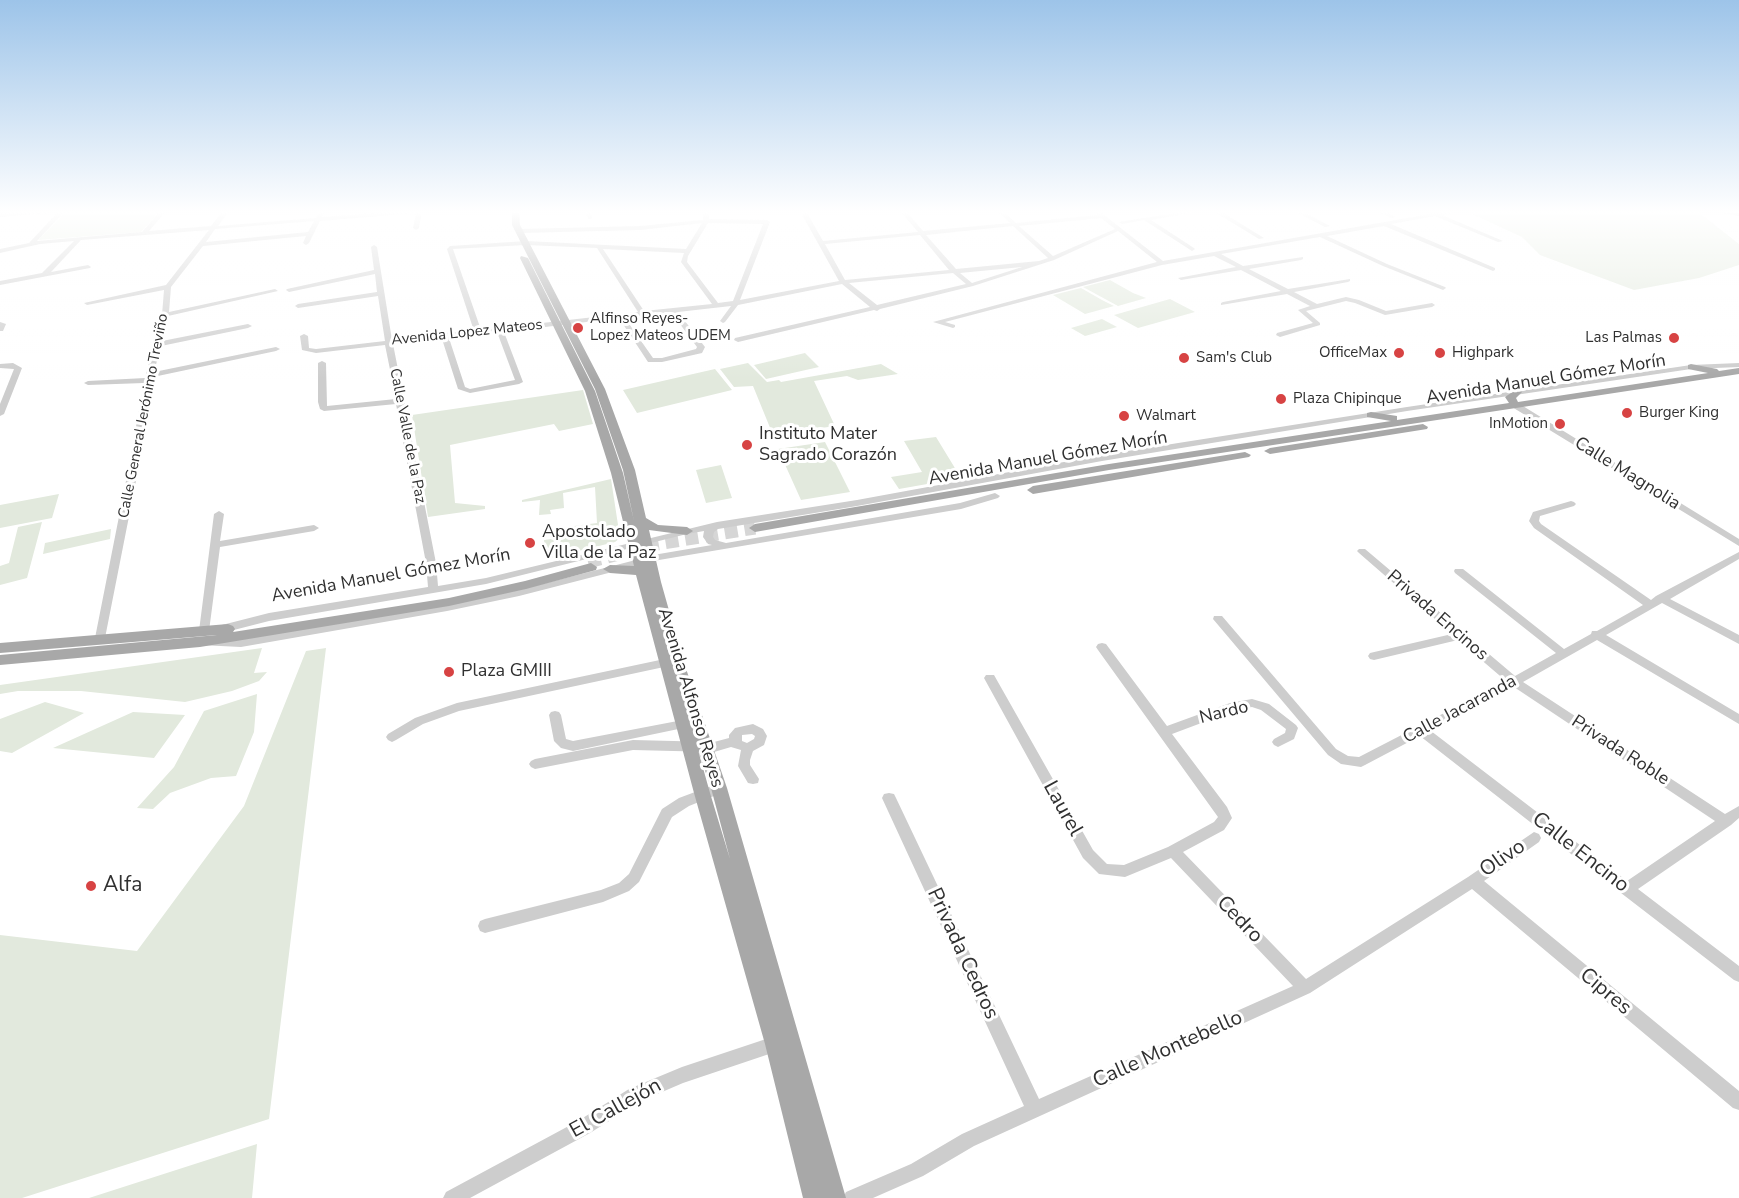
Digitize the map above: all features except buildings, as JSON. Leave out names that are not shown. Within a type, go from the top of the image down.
[{"type":"main road","name":"Avenida Alfonso Reyes","points":[[534,267],[590,391],[639,541],[782,1041],[834,1198]]},
{"type":"main road","name":"Avenida Alfonso Reyes","points":[[561,322],[600,389],[629,470],[642,521],[639,541]]},
{"type":"main road","points":[[1691,367],[1725,373]]},
{"type":"main road","name":"Avenida Manuel Gómez Morín","points":[[1739,371],[1317,434],[1008,485],[756,531],[995,496],[1739,378]]},
{"type":"main road","points":[[1515,405],[1510,397],[1516,392]]},
{"type":"main road","points":[[1371,415],[1410,420]]},
{"type":"main road","points":[[1317,434],[1323,423]]},
{"type":"main road","points":[[1203,442],[1258,444]]},
{"type":"main road","points":[[942,488],[1008,485]]},
{"type":"main road","points":[[642,521],[655,529],[687,531]]},
{"type":"main road","points":[[597,564],[644,564]]},
{"type":"main road","name":"Avenida Manuel Gómez Morín","points":[[0,648],[100,638],[202,636],[220,630],[479,589],[597,564]]},
{"type":"main road","name":"Avenida Manuel Gómez Morín","points":[[0,660],[202,636],[449,602],[507,590],[597,564]]},
{"type":"main road","name":"Avenida Alfonso Reyes","points":[[782,1041],[815,1198]]},
{"type":"street","points":[[43,275],[51,267]]},
{"type":"street","points":[[0,283],[87,267]]},
{"type":"street","points":[[87,303],[168,287],[184,267]]},
{"type":"street","name":"Calle Valle de la Paz","points":[[377,267],[388,342],[401,401],[434,590]]},
{"type":"street","points":[[456,267],[478,331]]},
{"type":"street","points":[[612,267],[642,313]]},
{"type":"street","points":[[688,267],[716,305]]},
{"type":"street","points":[[723,321],[736,303],[750,267]]},
{"type":"street","points":[[834,267],[843,282],[877,309]]},
{"type":"street","points":[[950,267],[971,285]]},
{"type":"street","name":"Avenida Lopez Mateos","points":[[304,336],[305,348],[308,351],[736,303],[843,282],[991,267]]},
{"type":"street","points":[[738,340],[877,309],[971,285],[1028,267]]},
{"type":"street","points":[[953,326],[937,322],[1147,267]]},
{"type":"street","points":[[1181,278],[1242,267],[1315,306]]},
{"type":"street","points":[[1390,267],[1443,288]]},
{"type":"street","points":[[1488,267],[1493,269]]},
{"type":"street","points":[[290,290],[378,271]]},
{"type":"street","points":[[1223,304],[1348,280]]},
{"type":"street","name":"Calle General Jerónimo Treviño","points":[[100,638],[149,377],[165,315],[168,287]]},
{"type":"street","points":[[165,315],[274,291]]},
{"type":"street","points":[[298,306],[382,293]]},
{"type":"street","points":[[1280,335],[1318,324],[1300,310],[1348,299],[1389,313],[1432,305]]},
{"type":"street","points":[[620,315],[651,360],[662,360],[699,351],[701,347],[673,310]]},
{"type":"street","points":[[159,344],[249,326]]},
{"type":"street","points":[[444,335],[462,389],[470,391],[519,382],[499,329]]},
{"type":"street","points":[[88,383],[149,377],[276,349]]},
{"type":"street","points":[[322,363],[324,409],[401,401]]},
{"type":"street","name":"Avenida Manuel Gómez Morín","points":[[220,630],[269,617],[499,578],[597,564],[639,541],[718,525],[1203,442],[1516,392],[1691,367],[1739,365]]},
{"type":"street","points":[[0,366],[18,366],[0,414]]},
{"type":"street","name":"Calle Magnolia","points":[[1515,405],[1739,543]]},
{"type":"street","name":"Avenida Manuel Gómez Morín","points":[[644,564],[728,546],[961,506],[995,496]]},
{"type":"street","points":[[1571,504],[1536,514],[1534,521],[1537,526],[1649,604]]},
{"type":"street","points":[[202,636],[219,514]]},
{"type":"street","points":[[718,525],[709,531],[708,540],[728,546]]},
{"type":"street","points":[[216,545],[315,528]]},
{"type":"street","name":"Privada Encinos","points":[[1362,551],[1514,682]]},
{"type":"street","name":"Calle Jacaranda","points":[[1218,619],[1339,758],[1361,762],[1514,682],[1739,555]]},
{"type":"street","points":[[1459,571],[1564,654]]},
{"type":"street","points":[[1660,598],[1739,640]]},
{"type":"street","points":[[1596,634],[1739,720]]},
{"type":"street","points":[[1374,656],[1459,636]]},
{"type":"street","points":[[1102,647],[1222,811],[1224,820],[1219,826],[1173,851]]},
{"type":"street","points":[[392,737],[418,720],[457,707],[672,661]]},
{"type":"street","name":"Laurel","points":[[990,678],[1074,830],[1098,867],[1113,872],[1125,871],[1173,851]]},
{"type":"street","name":"Privada Roble","points":[[1514,682],[1726,820]]},
{"type":"street","name":"Nardo","points":[[1165,732],[1234,706],[1252,703],[1265,707],[1292,728],[1290,736],[1278,742]]},
{"type":"street","points":[[555,715],[560,741],[565,745],[573,746],[690,723]]},
{"type":"street","points":[[535,764],[650,743],[698,747],[722,746],[735,741],[740,731],[753,729],[761,736],[760,742],[748,748],[739,747],[735,741]]},
{"type":"street","name":"Calle Encino","points":[[1422,731],[1739,975]]},
{"type":"street","points":[[748,748],[744,766],[753,778]]},
{"type":"street","points":[[485,926],[603,896],[624,887],[634,878],[668,813],[677,805],[710,791]]},
{"type":"street","name":"Privada Cedros","points":[[889,798],[1035,1110]]},
{"type":"street","points":[[1626,889],[1739,811]]},
{"type":"street","name":"Olivo","points":[[1473,880],[1533,838]]},
{"type":"street","name":"Cedro","points":[[1173,851],[1305,988]]},
{"type":"street","name":"Calle Montebello","points":[[852,1198],[917,1170],[968,1140],[1305,988],[1473,880]]},
{"type":"street","name":"Cipres","points":[[1473,880],[1739,1102]]},
{"type":"street","name":"El Callejón","points":[[452,1198],[584,1127],[635,1095],[682,1075],[782,1041]]},
{"type":"shaded area","points":[[1572,267],[1733,267],[1699,278],[1634,290]]},
{"type":"shaded area","points":[[1110,280],[1146,298],[1118,306],[1083,287]]},
{"type":"shaded area","points":[[1081,288],[1114,306],[1085,314],[1053,295]]},
{"type":"shaded area","points":[[1170,299],[1195,312],[1138,328],[1114,315]]},
{"type":"shaded area","points":[[1102,319],[1117,327],[1085,336],[1071,328]]},
{"type":"shaded area","points":[[805,353],[819,367],[766,379],[754,365]]},
{"type":"shaded area","points":[[748,363],[767,382],[779,380],[781,382],[881,364],[898,374],[858,380],[847,376],[814,381],[835,426],[773,435],[753,386],[734,387],[720,369]]},
{"type":"shaded area","points":[[715,369],[732,390],[637,413],[623,390]]},
{"type":"shaded area","points":[[583,390],[593,424],[559,431],[554,424],[450,445],[455,503],[485,506],[485,509],[428,517],[412,415]]},
{"type":"shaded area","points":[[936,437],[961,478],[899,489],[891,477],[922,472],[904,441]]},
{"type":"shaded area","points":[[825,442],[850,492],[801,500],[778,449]]},
{"type":"shaded area","points":[[721,465],[732,498],[706,503],[696,470]]},
{"type":"shaded area","points":[[611,479],[620,538],[615,542],[546,559],[544,540],[574,536],[574,526],[597,523],[595,487],[563,493],[564,508],[550,510],[551,514],[539,515],[540,500],[522,502],[522,500]]},
{"type":"shaded area","points":[[59,494],[52,518],[0,528],[0,505]]},
{"type":"shaded area","points":[[42,522],[27,578],[0,585],[0,566],[9,563],[18,527]]},
{"type":"shaded area","points":[[111,529],[110,539],[43,554],[45,543]]},
{"type":"shaded area","points":[[262,648],[254,673],[267,672],[259,681],[232,691],[185,702],[81,691],[18,691],[0,694],[0,685]]},
{"type":"shaded area","points":[[326,648],[269,1119],[22,1198],[0,1198],[0,935],[137,951],[244,806],[306,651]]},
{"type":"shaded area","points":[[257,694],[254,732],[236,776],[211,778],[170,793],[153,809],[137,808],[174,767],[204,711]]},
{"type":"shaded area","points":[[45,702],[84,713],[12,753],[0,751],[0,719]]},
{"type":"shaded area","points":[[133,712],[185,715],[154,758],[53,748]]},
{"type":"shaded area","points":[[257,1144],[252,1198],[89,1198]]},
{"type":"tunnel","points":[[588,562],[657,544],[755,528]]},
{"type":"place","name":"Alfinso Reyes- Lopez Mateos UDEM","points":[[578,328]]},
{"type":"place","name":"Las Palmas","points":[[1674,338]]},
{"type":"place","name":"OfficeMax","points":[[1399,353]]},
{"type":"place","name":"Highpark","points":[[1440,353]]},
{"type":"place","name":"Sam's Club","points":[[1184,358]]},
{"type":"place","name":"Plaza Chipinque","points":[[1281,399]]},
{"type":"place","name":"Burger King","points":[[1627,413]]},
{"type":"place","name":"Walmart","points":[[1124,416]]},
{"type":"place","name":"InMotion","points":[[1560,424]]},
{"type":"place","name":"Instituto Mater Sagrado Corazón","points":[[747,445]]},
{"type":"place","name":"Apostolado Villa de la Paz","points":[[530,543]]},
{"type":"place","name":"Plaza GMIII","points":[[449,672]]},
{"type":"place","name":"Alfa","points":[[91,886]]}]
